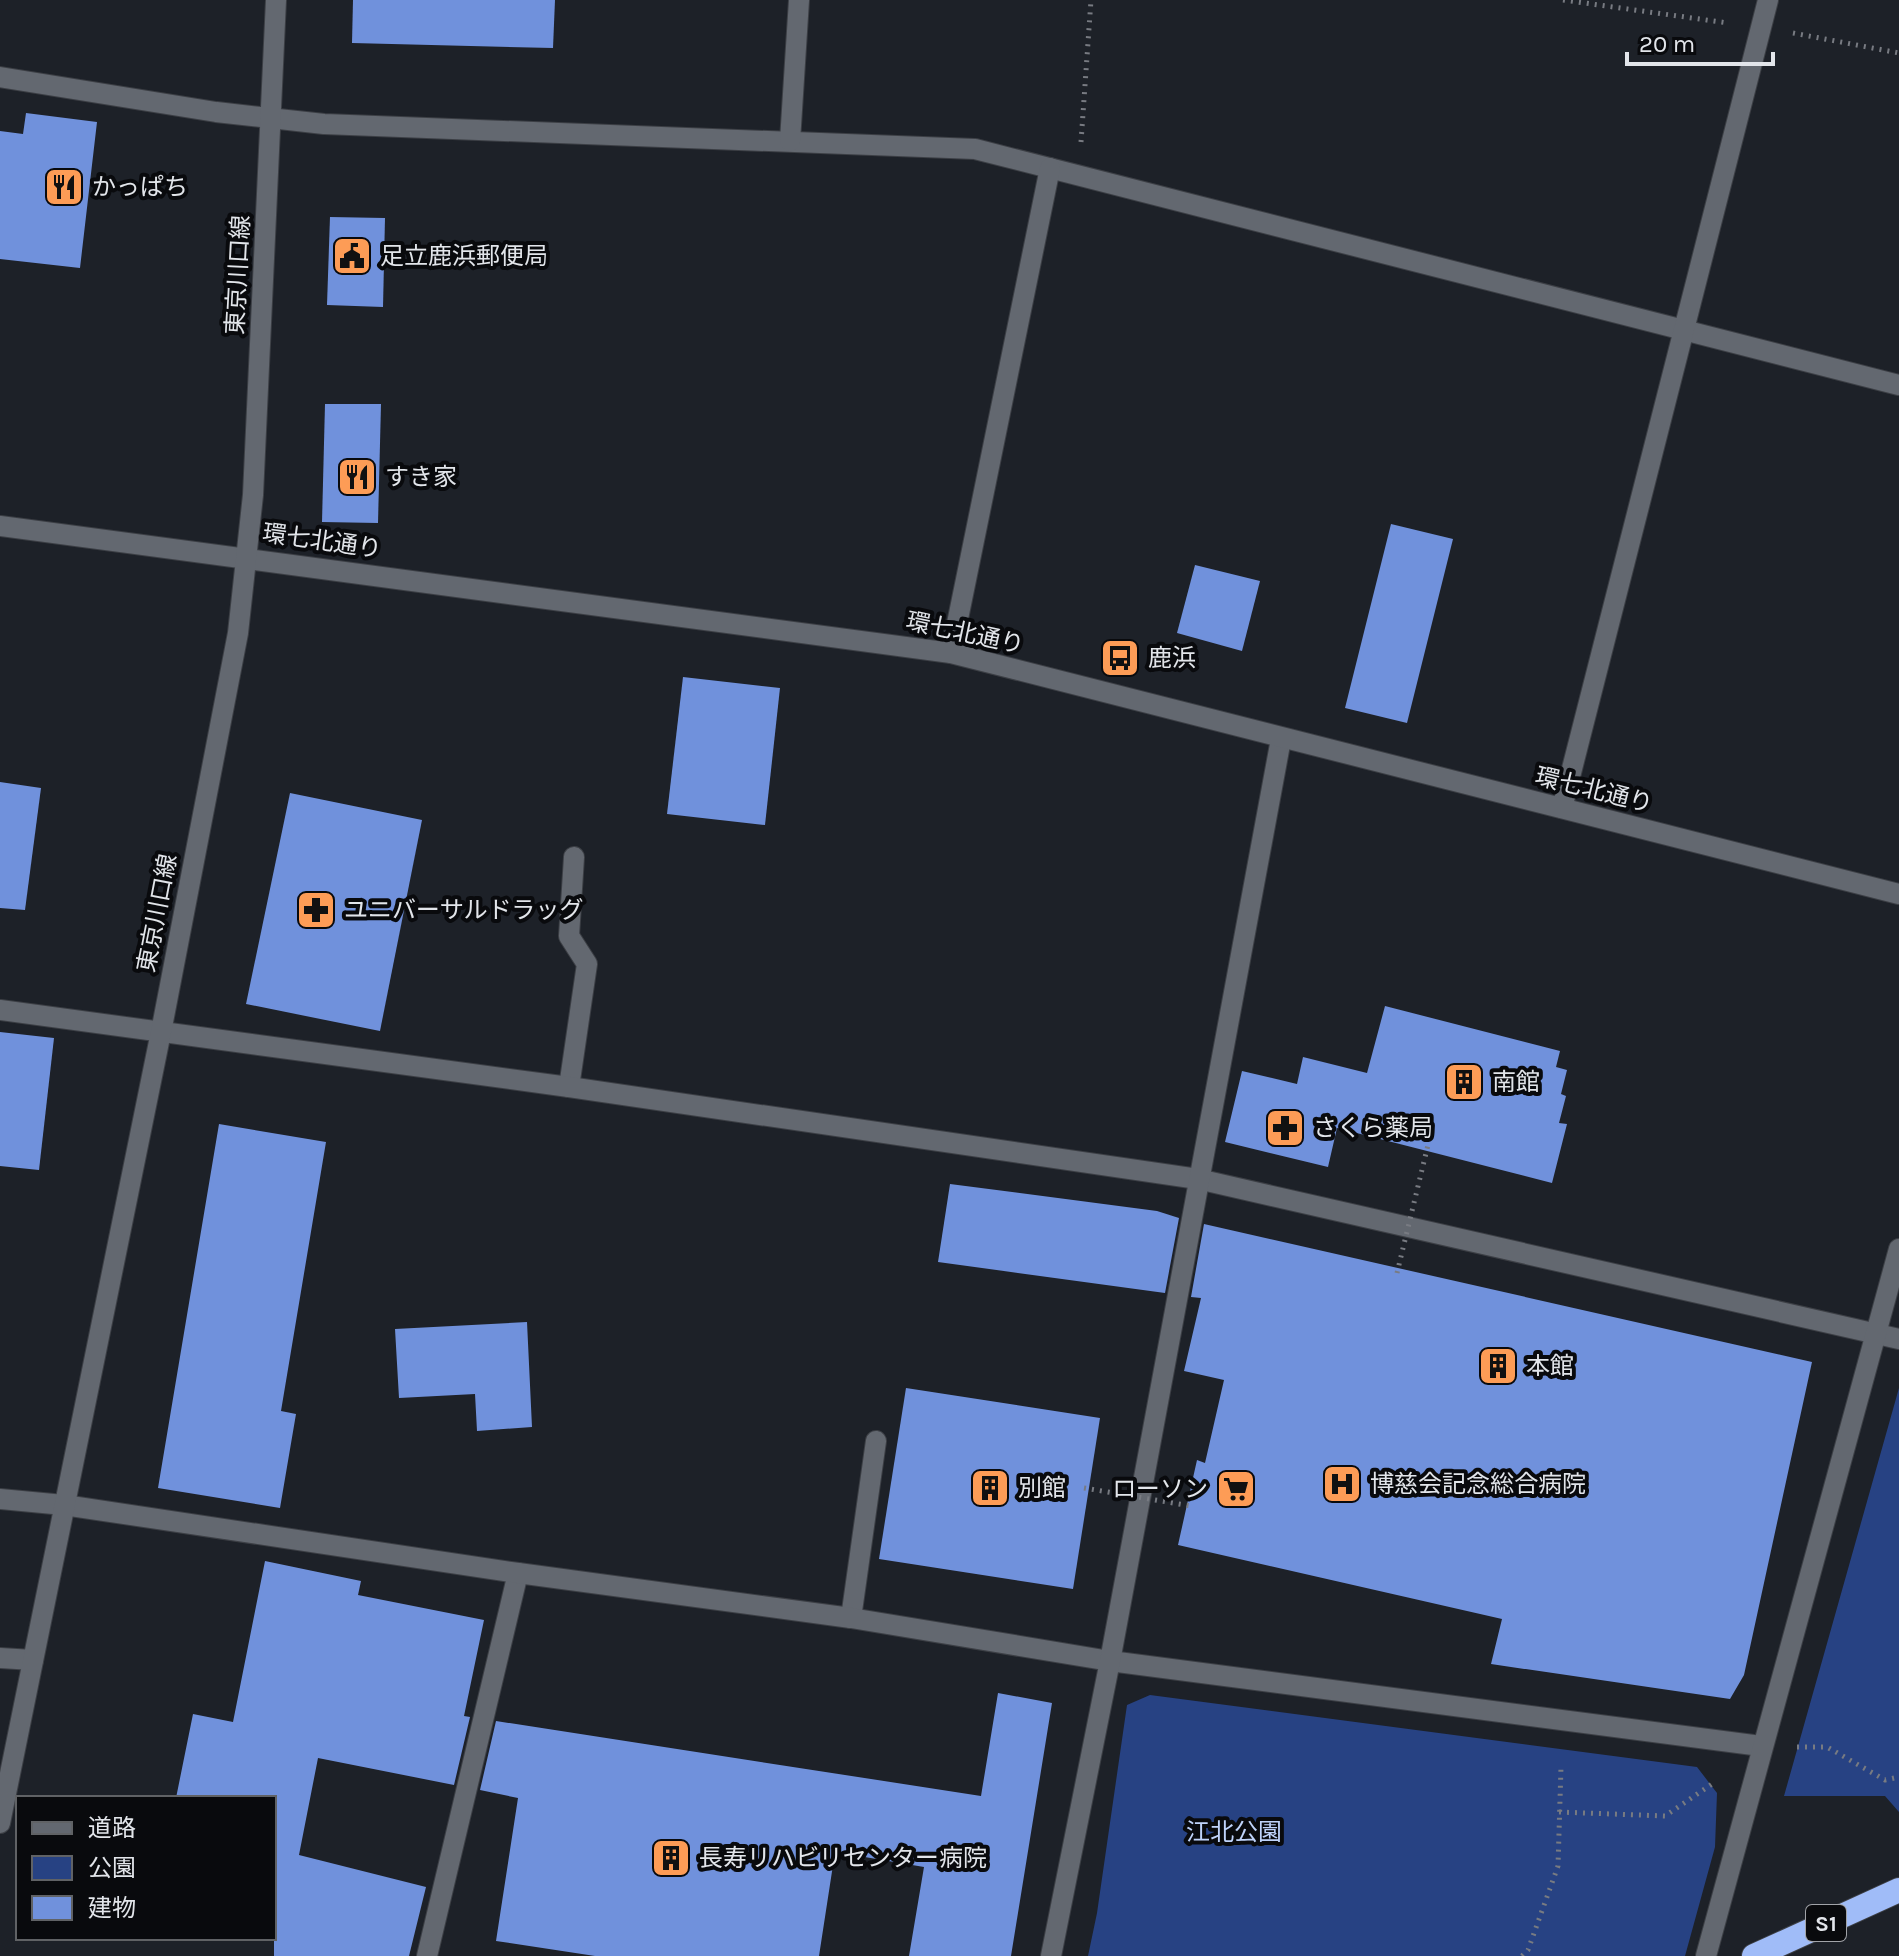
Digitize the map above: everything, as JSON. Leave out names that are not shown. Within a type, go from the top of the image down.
[{"type":"highway","name":"S1","points":[[1754,1956],[1899,1890]]},
{"type":"street","name":"東京川口線","points":[[0,1823],[161,1032],[235,649],[253,495],[276,0]]},
{"type":"street","points":[[790,141],[799,0]]},
{"type":"street","points":[[1562,808],[1768,0]]},
{"type":"street","points":[[0,77],[216,112],[324,124],[975,149],[1899,385]]},
{"type":"street","points":[[951,653],[1050,168]]},
{"type":"street","name":"環七北通り","points":[[0,526],[951,653],[1899,894]]},
{"type":"street","points":[[1051,1956],[1110,1661],[1281,739]]},
{"type":"street","points":[[569,1087],[587,964],[569,936],[574,857]]},
{"type":"street","points":[[0,1010],[569,1087],[1198,1179],[1899,1339]]},
{"type":"street","points":[[1706,1956],[1899,1249]]},
{"type":"street","points":[[851,1618],[876,1441]]},
{"type":"street","points":[[0,1499],[64,1505],[518,1573],[851,1618],[1110,1661],[1761,1746]]},
{"type":"street","points":[[427,1956],[518,1573]]},
{"type":"street","points":[[0,1658],[33,1660]]},
{"type":"path","points":[[1078,175],[1091,0]]},
{"type":"path","points":[[1563,0],[1761,27],[1899,53]]},
{"type":"path","points":[[1397,1273],[1428,1145]]},
{"type":"path","points":[[1084,1488],[1191,1506]]},
{"type":"path","points":[[1559,1812],[1665,1816],[1687,1803],[1761,1746],[1827,1747],[1885,1780],[1899,1777]]},
{"type":"path","points":[[1522,1956],[1528,1950],[1558,1866],[1561,1767]]},
{"type":"green space","points":[[1899,1388],[1899,1812],[1885,1796],[1784,1796]]},
{"type":"green space","name":"江北公園","points":[[1150,1695],[1697,1767],[1717,1793],[1715,1847],[1685,1956],[1088,1956],[1127,1705]]},
{"type":"building","points":[[353,0],[555,0],[553,48],[352,43]]},
{"type":"building","points":[[26,113],[97,122],[80,268],[0,259],[0,131],[23,134]]},
{"type":"building","points":[[330,217],[385,218],[383,307],[327,305]]},
{"type":"building","points":[[325,404],[381,404],[378,523],[322,522]]},
{"type":"building","points":[[1391,524],[1453,539],[1407,723],[1345,708]]},
{"type":"building","points":[[1195,565],[1260,581],[1242,651],[1177,633]]},
{"type":"building","points":[[683,677],[780,688],[765,825],[667,814]]},
{"type":"building","points":[[0,782],[41,788],[25,910],[0,908]]},
{"type":"building","points":[[290,793],[422,820],[380,1031],[246,1004]]},
{"type":"building","name":"南館","points":[[1385,1006],[1560,1051],[1556,1067],[1567,1070],[1561,1094],[1566,1096],[1559,1123],[1567,1124],[1552,1183],[1337,1128],[1328,1167],[1225,1142],[1242,1071],[1297,1084],[1303,1057],[1367,1073]]},
{"type":"building","points":[[0,1032],[54,1038],[39,1170],[0,1166]]},
{"type":"building","points":[[219,1124],[326,1142],[281,1411],[296,1414],[280,1508],[158,1488]]},
{"type":"building","points":[[950,1184],[1157,1211],[1179,1218],[1165,1293],[938,1262]]},
{"type":"building","points":[[1204,1224],[1812,1362],[1744,1675],[1730,1699],[1491,1664],[1502,1619],[1178,1545],[1197,1460],[1205,1463],[1224,1380],[1184,1371],[1201,1298],[1191,1297]]},
{"type":"building","points":[[527,1322],[532,1427],[477,1431],[475,1394],[399,1398],[395,1329]]},
{"type":"building","name":"別館","points":[[906,1388],[1100,1418],[1073,1589],[879,1559]]},
{"type":"building","points":[[265,1561],[361,1581],[358,1595],[484,1620],[464,1716],[470,1717],[454,1785],[318,1758],[299,1855],[426,1887],[409,1956],[274,1956],[276,1796],[176,1796],[193,1714],[233,1722]]},
{"type":"building","name":"長寿リハビリセンター病院","points":[[998,1693],[1052,1703],[1011,1956],[909,1956],[924,1867],[835,1852],[819,1956],[595,1956],[496,1941],[518,1798],[480,1790],[496,1721],[981,1796]]},
{"type":"place","name":"かっぱち","points":[[64,187]]},
{"type":"place","name":"足立鹿浜郵便局","points":[[352,256]]},
{"type":"place","name":"すき家","points":[[357,477]]},
{"type":"place","name":"鹿浜","points":[[1120,658]]},
{"type":"place","name":"ユニバーサルドラッグ","points":[[316,910]]},
{"type":"place","name":"南館","points":[[1464,1082]]},
{"type":"place","name":"さくら薬局","points":[[1285,1128]]},
{"type":"place","name":"本館","points":[[1498,1366]]},
{"type":"place","name":"博慈会記念総合病院","points":[[1342,1484]]},
{"type":"place","name":"別館","points":[[990,1488]]},
{"type":"place","name":"ローソン","points":[[1236,1489]]},
{"type":"place","name":"長寿リハビリセンター病院","points":[[671,1858]]}]
